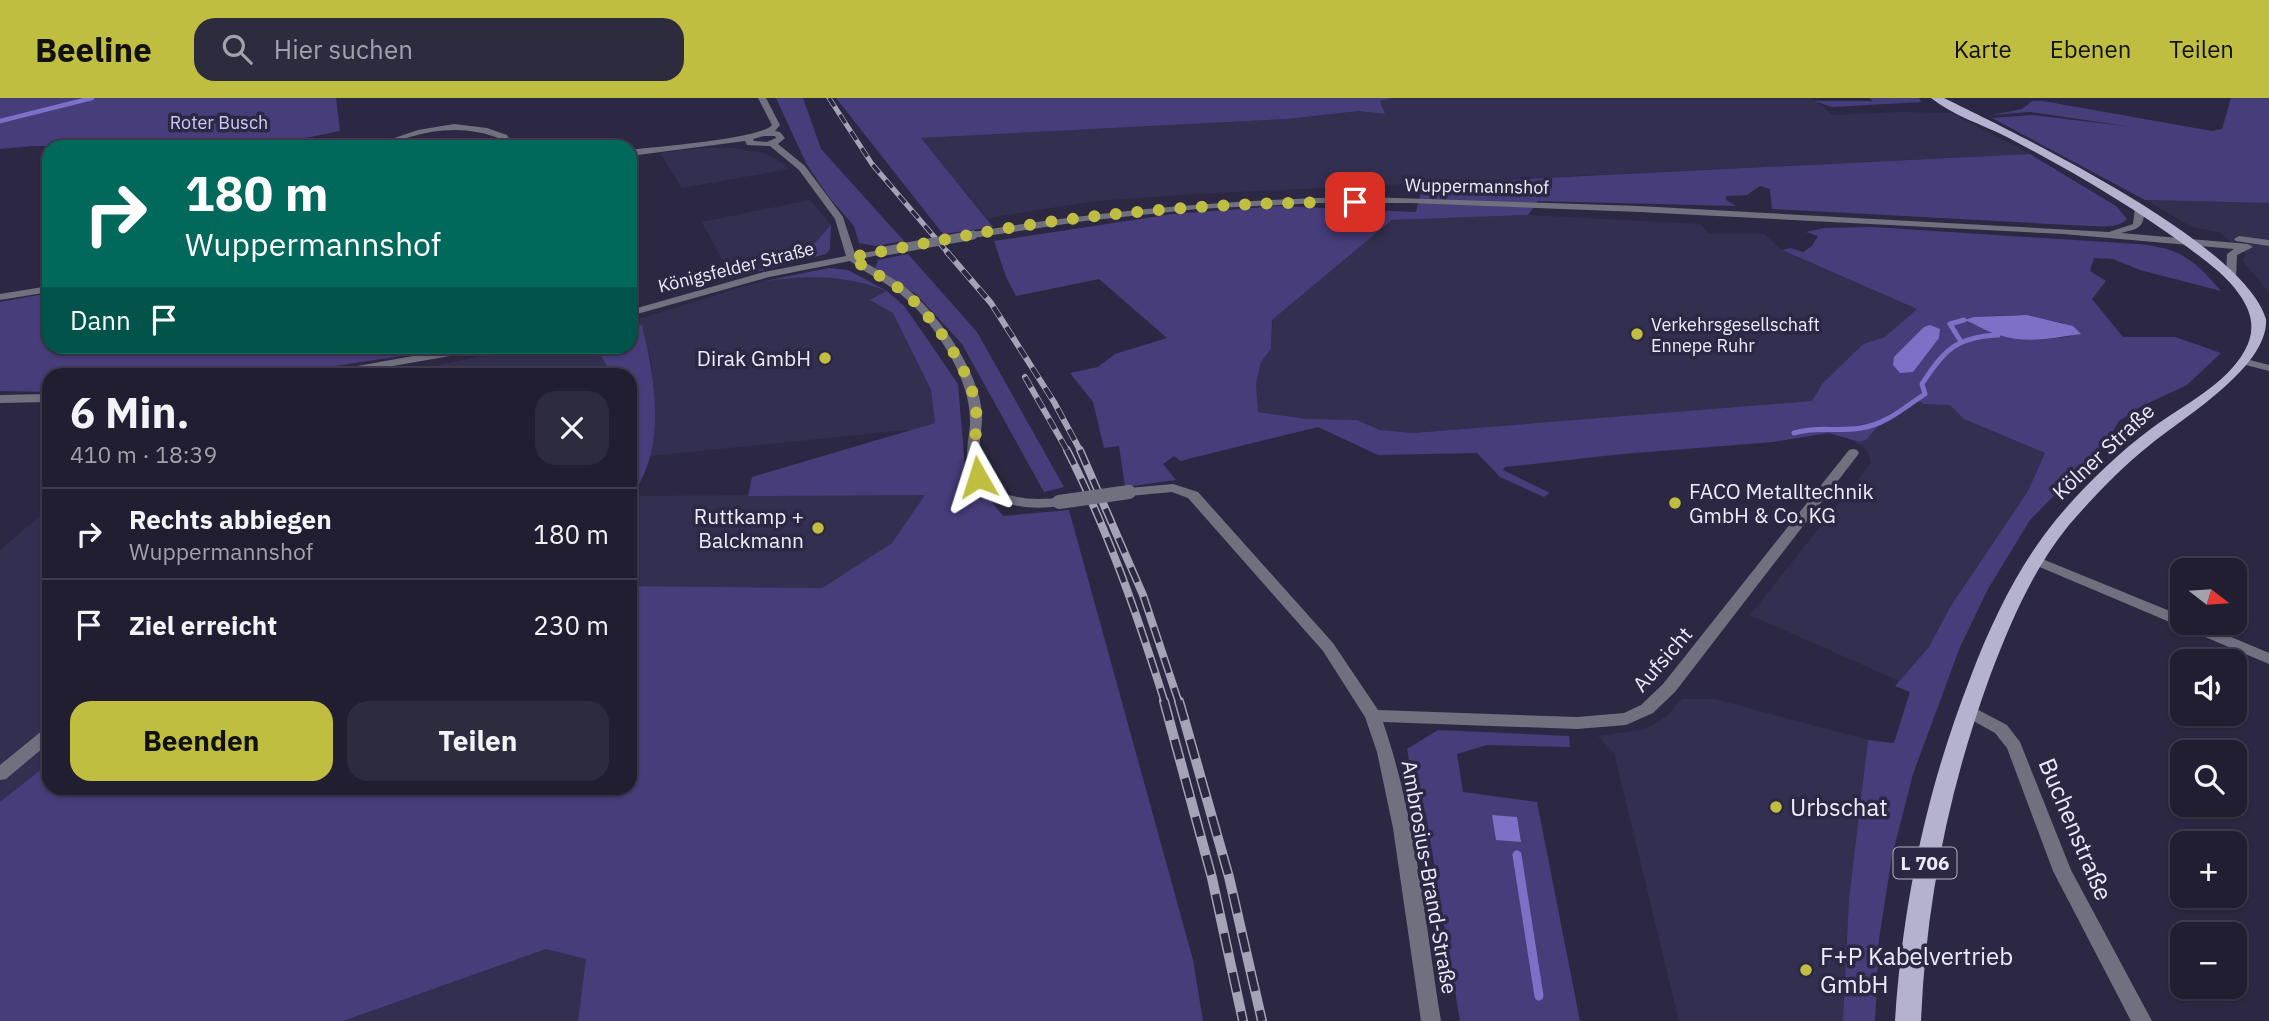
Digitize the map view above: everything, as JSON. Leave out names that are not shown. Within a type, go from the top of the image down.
[{"type":"main road","name":"Kölner Straße","points":[[1908,1021],[1917,899],[1938,807],[1967,710],[2004,620],[2035,560],[2059,526],[2147,439],[2246,362],[2258,337],[2259,322],[2249,299],[2231,278],[2179,234],[2140,208],[1936,98]]},
{"type":"street","points":[[762,98],[776,125],[770,133]]},
{"type":"street","points":[[393,140],[423,130],[460,125],[491,131],[506,140]]},
{"type":"street","points":[[637,152],[770,133],[781,135],[781,138],[772,143],[755,144],[749,138]]},
{"type":"street","points":[[772,143],[802,168],[840,219],[851,257]]},
{"type":"street","name":"Wuppermannshof","points":[[851,257],[973,234],[1143,211],[1276,202],[1408,201],[1735,214],[2105,233],[2133,239],[2248,247],[2268,243]]},
{"type":"street","points":[[2123,230],[2139,223],[2140,208]]},
{"type":"street","name":"Wuppermannshof","points":[[2105,233],[2123,230],[2268,243]]},
{"type":"street","points":[[2231,278],[2232,254],[2248,247]]},
{"type":"street","name":"Königsfelder Straße","points":[[637,311],[746,279],[851,257]]},
{"type":"street","name":"Ambrosius-Brand-Straße","points":[[851,257],[916,303],[928,316],[961,368],[975,405],[973,461],[978,477],[988,488],[1009,499],[1029,504],[1173,488],[1193,495],[1328,647],[1373,716],[1385,751],[1402,828],[1431,1021]]},
{"type":"street","points":[[0,297],[42,290]]},
{"type":"street","points":[[364,368],[444,354]]},
{"type":"street","points":[[2246,362],[2269,368]]},
{"type":"street","points":[[0,398],[42,398]]},
{"type":"street","name":"Aufsicht","points":[[1373,716],[1577,723],[1626,719],[1647,709],[1669,688],[1853,453]]},
{"type":"street","points":[[2035,560],[2170,617]]},
{"type":"street","points":[[2212,635],[2269,659]]},
{"type":"street","name":"Buchenstraße","points":[[1967,710],[2001,729],[2014,746],[2062,871],[2143,1021]]},
{"type":"street","points":[[0,774],[42,740]]},
{"type":"shaded area","points":[[1391,98],[1812,98],[1833,115],[1951,113],[2030,154],[1195,194],[1096,201],[987,218],[920,138],[1286,119],[1359,111],[1385,114],[1380,101]]},
{"type":"shaded area","points":[[701,148],[734,148],[763,153],[789,169],[682,188],[660,153]]},
{"type":"shaded area","points":[[810,200],[831,225],[802,257],[732,278],[702,222]]},
{"type":"shaded area","points":[[2146,200],[2269,203],[2269,292],[2245,264],[2243,259],[2246,255],[2219,232],[2192,227]]},
{"type":"shaded area","points":[[1528,215],[1700,224],[1710,234],[1764,234],[1782,250],[1917,309],[1885,338],[1863,344],[1822,384],[1812,401],[1413,433],[1380,430],[1357,420],[1307,419],[1258,412],[1256,383],[1261,362],[1271,349],[1273,319],[1392,220]]},
{"type":"shaded area","points":[[813,276],[852,280],[887,291],[871,300],[893,312],[931,390],[935,423],[916,429],[650,456],[654,406],[652,364],[642,325],[637,324],[637,320],[741,287],[776,279]]},
{"type":"shaded area","points":[[2027,315],[2073,326],[2081,334],[2040,339],[2009,338],[1964,320],[1974,317]]},
{"type":"shaded area","points":[[1930,325],[1940,329],[1939,338],[1913,372],[1900,373],[1893,365],[1894,357],[1924,327]]},
{"type":"shaded area","points":[[492,354],[600,354],[608,368],[426,368]]},
{"type":"shaded area","points":[[1915,399],[1924,404],[1950,405],[1964,419],[2045,453],[2028,491],[1950,607],[1929,647],[1899,681],[1750,615],[1871,463],[1869,454],[1862,446],[1846,437],[1861,442],[1867,439],[1888,415]]},
{"type":"shaded area","points":[[926,494],[892,543],[822,588],[637,586],[637,496]]},
{"type":"shaded area","points":[[42,514],[42,769],[0,802],[0,550]]},
{"type":"shaded area","points":[[1682,699],[1715,699],[1868,740],[1849,898],[1843,1021],[1679,1021],[1614,753],[1598,736],[1646,729],[1667,716]]},
{"type":"shaded area","points":[[1492,815],[1517,817],[1521,842],[1496,840]]},
{"type":"shaded area","points":[[546,949],[586,959],[578,1021],[343,1021]]},
{"type":"green space","name":"Roter Busch","points":[[0,98],[336,98],[340,131],[295,140],[42,140],[42,146],[0,149]]},
{"type":"green space","points":[[776,98],[803,98],[821,149],[904,241],[876,246],[859,243],[854,226],[828,196],[806,163]]},
{"type":"green space","points":[[836,98],[1391,98],[1380,101],[1385,114],[1359,111],[1286,119],[921,138],[993,227],[943,234]]},
{"type":"green space","points":[[1869,98],[1919,98],[1921,102],[1832,107],[1814,101],[1873,101]]},
{"type":"green space","points":[[2231,98],[2269,98],[2269,203],[2145,200],[1992,118],[2032,115],[2133,127],[2030,112],[1991,115],[2022,109],[2032,101],[2043,101],[2212,131],[2222,129]]},
{"type":"green space","points":[[2030,154],[2116,206],[2127,219],[2114,226],[2098,226],[1772,209],[1770,189],[1760,186],[1747,195],[1726,196],[1726,200],[1736,206],[1538,201],[1528,215],[1392,220],[1272,320],[1271,349],[1261,362],[1256,383],[1258,412],[1307,419],[1357,420],[1380,430],[1413,433],[1812,401],[1822,384],[1863,344],[1885,337],[1917,309],[1782,250],[1790,248],[1803,252],[1812,246],[1818,236],[1806,232],[1824,228],[1872,227],[2152,246],[2185,257],[2221,291],[2140,270],[2113,259],[2094,258],[2090,271],[2106,281],[2092,299],[2123,337],[2175,337],[2221,353],[2187,385],[2140,407],[2119,421],[2106,443],[2030,520],[1988,589],[1960,647],[1913,774],[1892,856],[1879,939],[1875,1021],[1843,1021],[1849,898],[1868,740],[1894,743],[1910,692],[1895,686],[1929,647],[1950,607],[2028,491],[2045,453],[1964,419],[1950,405],[1924,404],[1915,399],[1888,415],[1867,439],[1861,442],[1828,433],[1774,442],[1622,454],[1505,467],[1503,470],[1550,493],[1544,497],[1500,477],[1477,453],[1378,455],[1318,427],[1180,461],[1174,456],[1163,464],[1176,480],[1125,487],[1119,446],[1104,448],[1093,402],[1070,373],[1098,367],[1115,354],[1167,338],[1099,279],[1016,296],[1006,277],[994,241],[1173,214],[1280,206],[1416,212],[1423,184]],"holes":[[[2017,315],[2063,323],[2080,334],[2048,339],[2022,338],[1966,321],[1974,317]]]},
{"type":"green space","points":[[831,225],[830,249],[826,254],[732,278],[802,257]]},
{"type":"green space","points":[[908,254],[977,332],[1064,487],[1044,492],[962,344],[916,294],[875,269],[878,260]]},
{"type":"green space","points":[[829,268],[848,270],[887,291],[904,306],[958,384],[965,468],[1003,516],[1069,510],[1193,960],[1203,1021],[578,1021],[586,959],[546,949],[343,1021],[0,1021],[0,802],[42,769],[42,795],[637,795],[637,586],[822,588],[892,543],[925,495],[748,496],[752,477],[935,423],[931,390],[893,313],[870,300],[886,291],[871,285],[839,279],[792,278],[760,282]]},
{"type":"green space","points":[[42,294],[42,354],[415,354],[321,368],[42,368],[42,392],[0,391],[0,302]]},
{"type":"green space","points":[[637,324],[642,325],[652,374],[655,425],[650,457],[637,488],[637,368],[608,368],[600,354],[637,354]]},
{"type":"green space","points":[[1438,730],[1569,736],[1570,747],[1487,745],[1457,754],[1463,792],[1537,802],[1580,1021],[1460,1021],[1426,815],[1413,781],[1407,749]]},
{"type":"waterway","points":[[0,121],[92,98]]},
{"type":"waterway","points":[[1960,340],[1950,324],[1964,320]]},
{"type":"waterway","points":[[1794,433],[1861,428],[1887,419],[1925,394],[1922,384],[1937,362],[1952,348],[1961,342],[1998,335]]},
{"type":"waterway","points":[[1517,855],[1539,996]]},
{"type":"railway","points":[[829,98],[872,164],[949,254]]},
{"type":"railway","points":[[947,252],[991,303],[1054,402],[1080,451]]},
{"type":"railway","points":[[1025,377],[1068,452]]},
{"type":"railway","points":[[1080,451],[1143,595],[1179,703]]},
{"type":"railway","points":[[1068,452],[1096,511],[1121,574],[1165,703]]},
{"type":"railway","points":[[1164,701],[1212,878],[1243,1021]]},
{"type":"railway","points":[[1179,701],[1229,877],[1262,1021]]},
{"type":"place","name":"Verkehrsgesellschaft Ennepe Ruhr","points":[[1637,334]]},
{"type":"place","name":"Dirak GmbH","points":[[825,358]]},
{"type":"place","name":"FACO Metalltechnik GmbH & Co. KG","points":[[1675,503]]},
{"type":"place","name":"Ruttkamp + Balckmann","points":[[818,528]]},
{"type":"place","name":"Urbschat","points":[[1776,807]]},
{"type":"place","name":"F+P Kabelvertrieb GmbH","points":[[1806,970]]},
{"type":"route","points":[[978,477],[973,461],[975,405],[961,368],[928,316],[916,303],[903,291],[851,257],[1055,221],[1143,211],[1276,202],[1355,202]]}]
